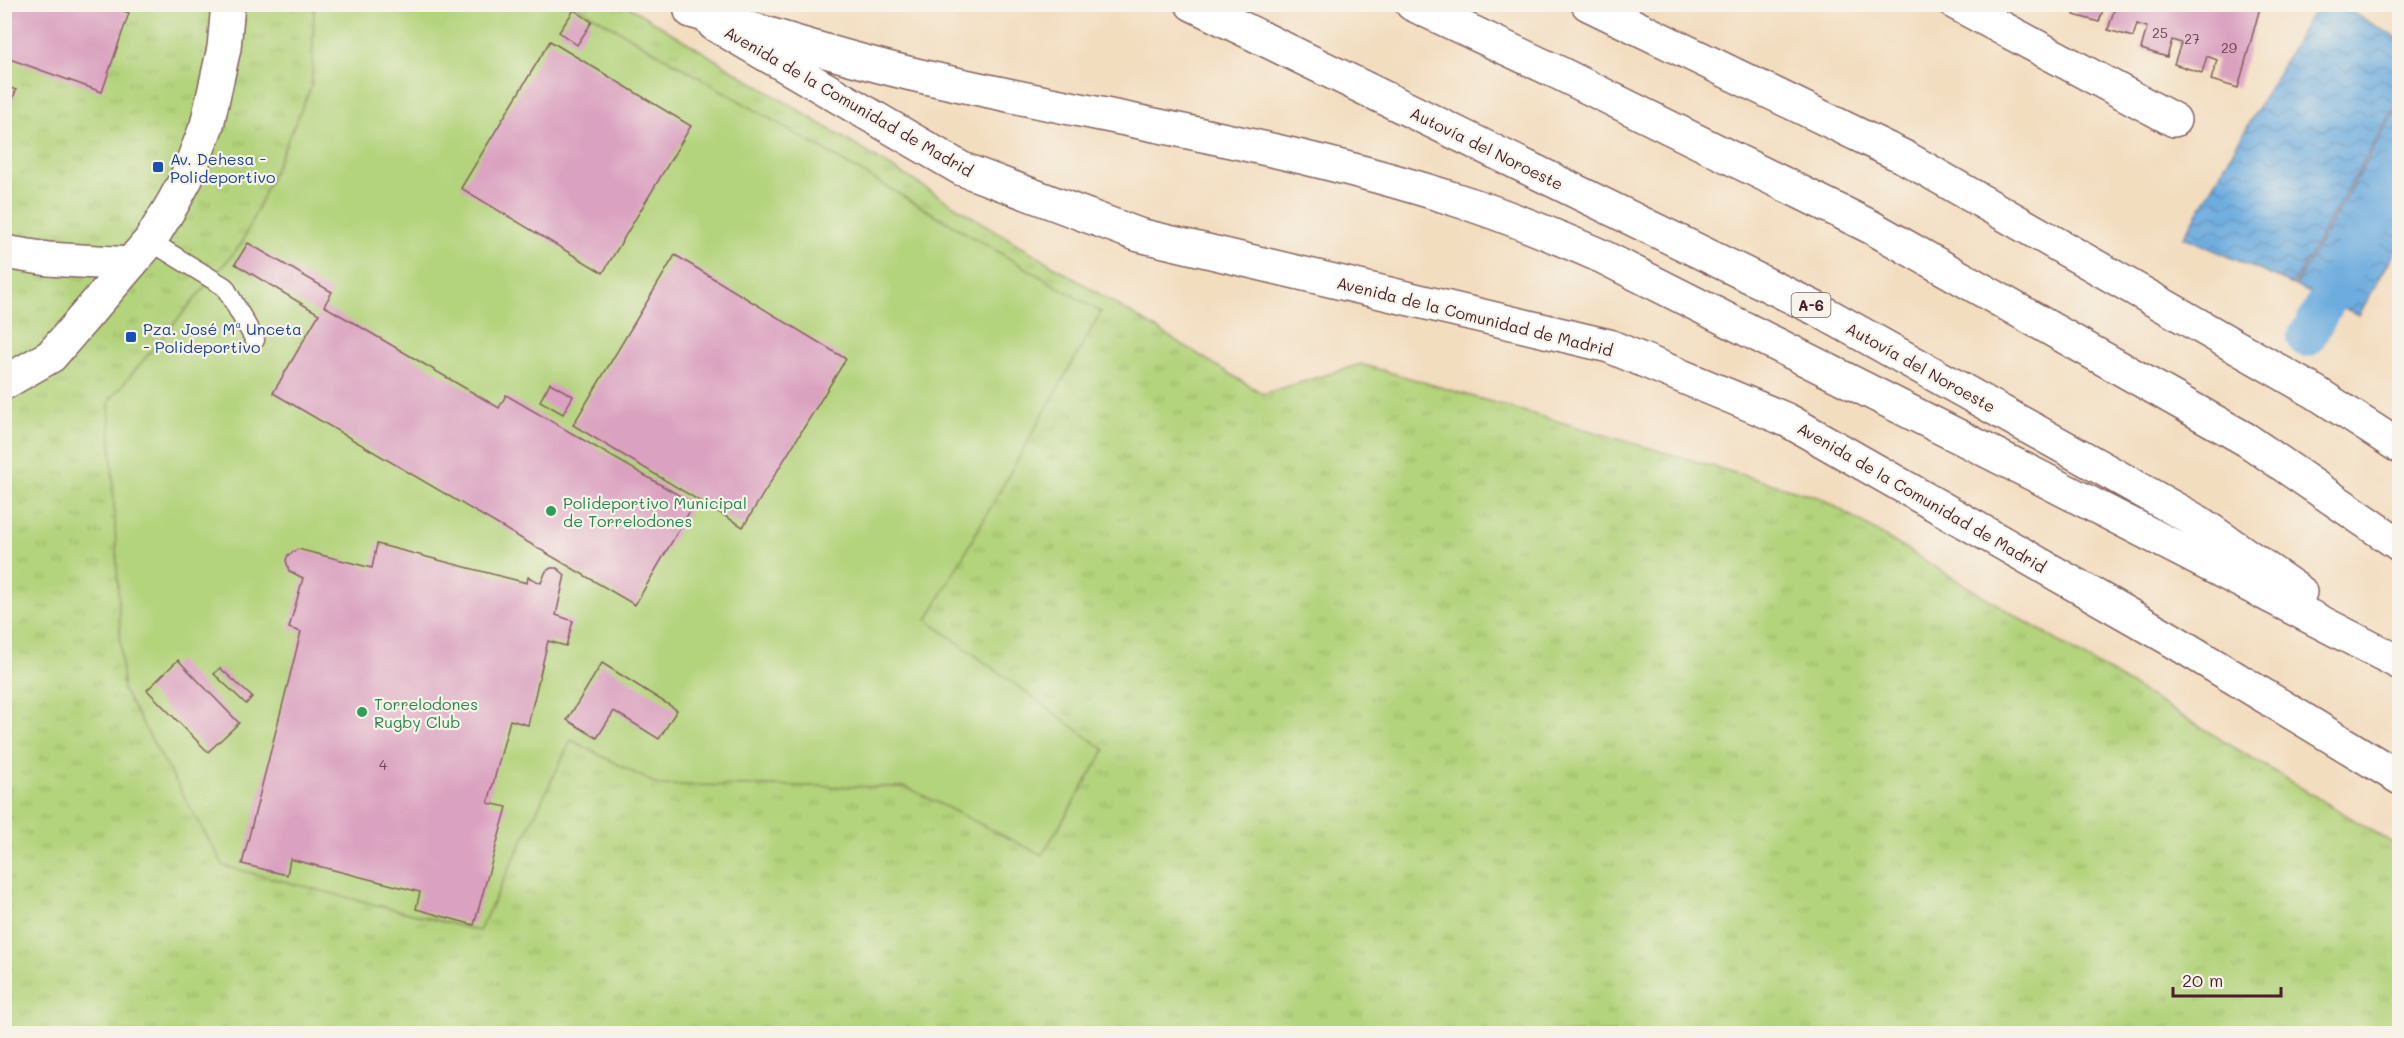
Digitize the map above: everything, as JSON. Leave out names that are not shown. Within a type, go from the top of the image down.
[{"type":"main road","points":[[4,383],[51,356],[96,306],[140,252],[186,179],[207,125],[224,48],[228,4]]},
{"type":"main road","name":"Autovía del Noroeste","points":[[1192,4],[1817,309],[2199,523],[2400,661]]},
{"type":"main road","points":[[1412,4],[1561,74],[1871,227],[2247,440],[2400,545]]},
{"type":"main road","points":[[1588,4],[1906,158],[2305,386],[2400,447]]},
{"type":"main road","points":[[1957,4],[2174,120]]},
{"type":"main road","points":[[686,8],[893,70],[1276,152],[1396,182],[1530,225],[1601,256],[2400,661]]},
{"type":"main road","name":"Avenida de la Comunidad de Madrid","points":[[686,8],[962,169],[1139,235],[1609,346],[1787,420],[2168,637],[2400,778]]},
{"type":"main road","points":[[4,252],[48,259],[140,252]]},
{"type":"lane","points":[[140,252],[225,287],[255,340]]},
{"type":"green space","points":[[5,5],[626,5],[1263,394],[1361,364],[1821,498],[2399,847],[2399,1033],[5,1033]]},
{"type":"green space","name":"Polideportivo Municipal de Torrelodones","points":[[314,5],[575,5],[1101,312],[927,620],[1105,750],[1042,855],[906,787],[658,785],[571,740],[479,931],[224,866],[123,690],[109,401],[242,243],[312,85]]},
{"type":"water","points":[[2317,5],[2339,5],[2399,39],[2399,100],[2293,285],[2184,237]]},
{"type":"water","points":[[2399,104],[2399,244],[2359,315],[2295,286]]},
{"type":"building","points":[[4,4],[105,4],[129,13],[102,92],[4,57]]},
{"type":"building","points":[[2077,4],[2261,4],[2238,88],[2211,80],[2217,60],[2207,56],[2202,73],[2174,64],[2181,43],[2172,40],[2167,57],[2141,49],[2147,27],[2137,24],[2133,37],[2108,30],[2114,10],[2104,7],[2099,22],[2074,15]]},
{"type":"building","points":[[574,10],[592,22],[577,45],[559,32]]},
{"type":"building","points":[[550,41],[691,126],[603,273],[461,188]]},
{"type":"building","points":[[4,86],[16,90],[5,122],[4,122]]},
{"type":"building","points":[[248,243],[332,292],[324,306],[499,408],[506,395],[694,504],[635,605],[273,393],[319,314],[235,264]]},
{"type":"building","points":[[675,255],[846,359],[743,527],[573,425]]},
{"type":"building","points":[[550,383],[573,396],[563,414],[540,401]]},
{"type":"building","points":[[377,544],[527,583],[528,577],[541,583],[546,571],[551,568],[557,568],[565,575],[556,615],[573,621],[566,646],[548,641],[528,725],[510,720],[488,803],[507,807],[474,925],[416,909],[420,892],[290,859],[287,875],[242,864],[301,632],[289,628],[303,578],[289,571],[286,560],[288,555],[298,549],[372,568]]},
{"type":"building","points":[[178,660],[239,723],[208,752],[147,690]]},
{"type":"building","points":[[602,663],[677,710],[659,739],[614,711],[597,738],[567,720]]},
{"type":"building","points":[[220,668],[252,697],[246,704],[214,674]]},
{"type":"waterway","points":[[2306,338],[2400,172]]},
{"type":"place","name":"Av. Dehesa - Polideportivo","points":[[158,167]]},
{"type":"place","name":"Pza. José Mª Unceta - Polideportivo","points":[[131,337]]},
{"type":"place","name":"Polideportivo Municipal de Torrelodones","points":[[551,511]]},
{"type":"place","name":"Torrelodones Rugby Club","points":[[362,712]]}]
